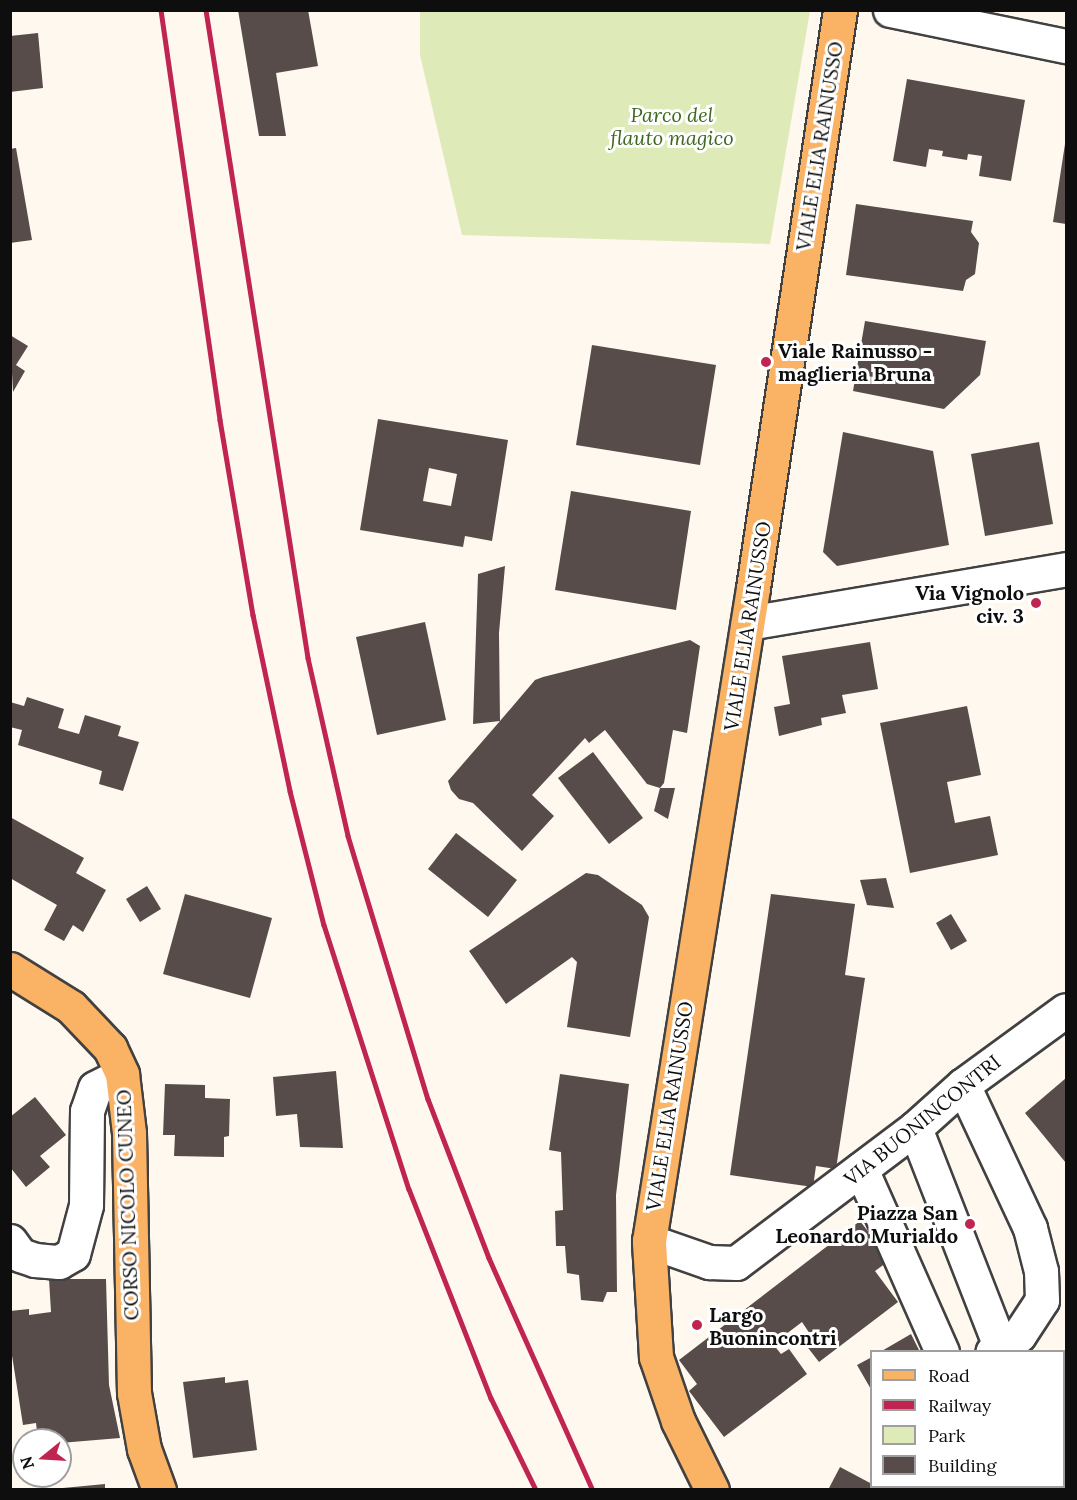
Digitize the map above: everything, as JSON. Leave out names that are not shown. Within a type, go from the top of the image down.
[{"type":"main road","name":"VIALE ELIA RAINUSSO","points":[[649,1241],[659,1160],[748,623],[840,10]]},
{"type":"main road","name":"CORSO NICOLO CUNEO","points":[[10,969],[71,1007],[110,1048],[123,1074],[129,1133],[134,1393],[144,1449],[159,1490]]},
{"type":"main road","points":[[649,1241],[656,1357],[678,1421],[712,1490]]},
{"type":"street","points":[[890,10],[1066,46]]},
{"type":"street","points":[[748,623],[1066,568]]},
{"type":"street","name":"VIA BUONINCONTRI","points":[[649,1241],[709,1262],[736,1263],[915,1128],[963,1085],[1066,1010]]},
{"type":"street","points":[[10,1241],[20,1255],[35,1260],[59,1262],[74,1254],[86,1205],[87,1111],[96,1088],[123,1074]]},
{"type":"street","points":[[915,1128],[997,1350],[1019,1335],[1041,1300],[1041,1271],[1030,1228],[963,1085]]},
{"type":"street","points":[[861,1169],[941,1350]]},
{"type":"green space","name":"Parco del flauto magico","points":[[420,11],[810,11],[770,244],[462,235],[420,55]]},
{"type":"building","points":[[238,10],[308,10],[318,66],[276,73],[286,136],[259,136]]},
{"type":"building","points":[[38,33],[43,88],[10,92],[10,36]]},
{"type":"building","points":[[907,79],[1025,100],[1011,181],[979,176],[982,156],[968,154],[967,160],[942,156],[943,151],[929,149],[926,167],[893,161]]},
{"type":"building","points":[[1066,144],[1066,224],[1053,222]]},
{"type":"building","points":[[16,148],[32,240],[10,243],[10,149]]},
{"type":"building","points":[[856,204],[973,221],[971,232],[979,243],[975,274],[966,280],[963,291],[846,275]]},
{"type":"building","points":[[865,321],[986,341],[980,375],[944,409],[853,391]]},
{"type":"building","points":[[10,335],[28,346],[16,365],[25,371],[13,392]]},
{"type":"building","points":[[592,345],[716,365],[700,465],[576,445]]},
{"type":"building","points":[[378,419],[508,440],[492,541],[465,536],[463,547],[360,530]],"holes":[[[429,468],[457,474],[451,506],[423,501]]]},
{"type":"building","points":[[843,432],[933,451],[949,545],[837,566],[823,552]]},
{"type":"building","points":[[1039,442],[1053,524],[985,536],[971,454]]},
{"type":"building","points":[[571,491],[691,511],[676,610],[555,590]]},
{"type":"building","points":[[505,566],[499,633],[500,721],[473,724],[478,574]]},
{"type":"building","points":[[425,622],[446,720],[377,735],[356,637]]},
{"type":"building","points":[[690,640],[700,646],[687,733],[673,730],[664,783],[660,788],[647,784],[605,730],[589,743],[585,738],[532,795],[554,816],[522,851],[473,803],[459,799],[451,790],[448,781],[535,680]]},
{"type":"building","points":[[870,642],[878,689],[842,695],[846,713],[821,718],[822,725],[779,736],[774,707],[790,704],[782,656]]},
{"type":"building","points":[[27,697],[64,709],[58,728],[79,734],[85,715],[121,726],[118,736],[139,742],[123,791],[99,784],[102,771],[18,745],[22,730],[10,727],[10,702],[24,706]]},
{"type":"building","points":[[967,706],[981,775],[947,782],[955,823],[990,816],[998,855],[910,873],[880,723]]},
{"type":"building","points":[[593,752],[643,818],[609,844],[558,778]]},
{"type":"building","points":[[660,788],[675,788],[668,819],[654,811]]},
{"type":"building","points":[[10,817],[84,858],[76,873],[106,890],[83,932],[73,925],[64,941],[44,930],[57,905],[10,878]]},
{"type":"building","points":[[456,833],[517,880],[488,917],[428,869]]},
{"type":"building","points":[[586,873],[598,875],[642,905],[649,917],[630,1037],[567,1027],[577,962],[572,957],[506,1004],[469,951]]},
{"type":"building","points":[[886,878],[894,908],[867,905],[860,880]]},
{"type":"building","points":[[147,886],[161,909],[140,922],[126,899]]},
{"type":"building","points":[[185,894],[272,918],[250,998],[163,974]]},
{"type":"building","points":[[771,894],[855,904],[845,975],[865,978],[836,1169],[816,1166],[813,1187],[730,1175]]},
{"type":"building","points":[[951,914],[967,941],[951,950],[936,923]]},
{"type":"building","points":[[336,1071],[343,1148],[300,1147],[297,1114],[276,1116],[273,1077]]},
{"type":"building","points":[[560,1074],[629,1084],[616,1195],[617,1292],[607,1292],[603,1302],[581,1300],[579,1275],[567,1273],[565,1246],[556,1246],[555,1211],[563,1210],[561,1152],[549,1150]]},
{"type":"building","points":[[1066,1078],[1066,1163],[1025,1113]]},
{"type":"building","points":[[165,1084],[205,1085],[205,1098],[230,1099],[229,1136],[224,1137],[224,1157],[174,1156],[175,1135],[163,1135]]},
{"type":"building","points":[[35,1097],[66,1135],[40,1156],[50,1167],[26,1187],[10,1167],[10,1117]]},
{"type":"building","points":[[860,1221],[890,1260],[875,1271],[898,1302],[819,1362],[802,1340],[810,1334],[802,1322],[773,1344],[781,1354],[789,1349],[807,1374],[724,1437],[689,1391],[697,1384],[679,1360]]},
{"type":"building","points":[[49,1279],[106,1279],[109,1385],[120,1438],[72,1442],[72,1428],[37,1428],[36,1423],[23,1425],[10,1343],[10,1311],[29,1309],[29,1315],[51,1312]]},
{"type":"building","points":[[911,1334],[919,1350],[883,1350]]},
{"type":"building","points":[[870,1358],[870,1388],[857,1365]]},
{"type":"building","points":[[225,1377],[225,1383],[248,1380],[257,1450],[193,1458],[183,1382]]},
{"type":"building","points":[[840,1467],[870,1483],[871,1488],[870,1490],[828,1490]]},
{"type":"building","points":[[105,1484],[105,1490],[63,1490],[63,1488]]},
{"type":"building","points":[[1065,1484],[1066,1490],[984,1490],[1065,1488]]},
{"type":"railway","points":[[161,10],[220,420],[253,615],[290,791],[324,925],[409,1189],[491,1398],[536,1490]]},
{"type":"railway","points":[[206,10],[308,658],[348,836],[428,1099],[489,1258],[593,1490]]},
{"type":"place","name":"Viale Rainusso - maglieria Bruna","points":[[766,362]]},
{"type":"place","name":"Via Vignolo civ. 3","points":[[1036,603]]},
{"type":"place","name":"Piazza San Leonardo Murialdo","points":[[970,1224]]},
{"type":"place","name":"Largo Buonincontri","points":[[697,1325]]}]
